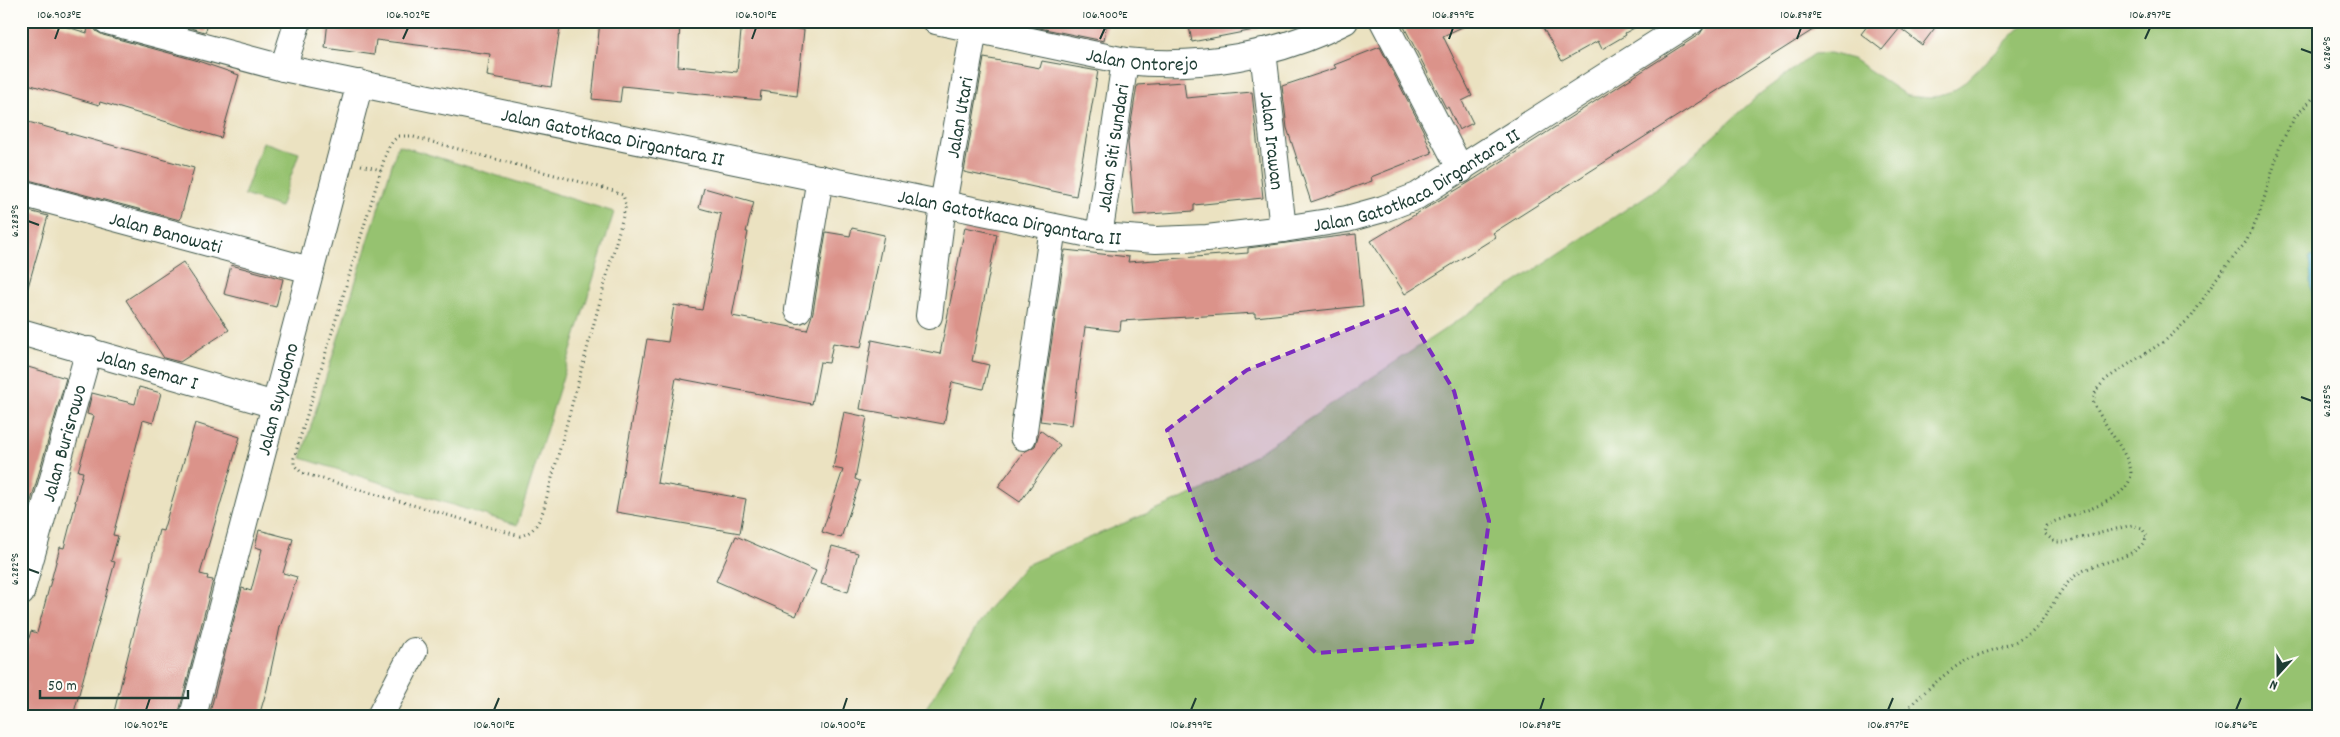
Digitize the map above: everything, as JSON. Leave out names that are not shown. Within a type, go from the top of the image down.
[{"type":"street","name":"Jalan Gatotkaca Dirgantara II","points":[[107,21],[283,68],[1053,227],[1098,236],[1164,239],[1207,238],[1347,219],[1383,209],[1417,196],[1461,170],[1692,21]]},
{"type":"street","points":[[283,68],[298,21]]},
{"type":"street","name":"Jalan Ontorejo","points":[[936,21],[1125,61],[1155,64],[1188,64],[1226,60],[1300,41],[1340,22]]},
{"type":"street","points":[[1383,21],[1461,170]]},
{"type":"street","name":"Jalan Utari","points":[[929,316],[943,204],[974,30]]},
{"type":"street","name":"Jalan Irawan","points":[[1263,51],[1283,229]]},
{"type":"street","name":"Jalan Siti Sundari","points":[[1098,236],[1125,61]]},
{"type":"street","name":"Jalan Suyudono","points":[[193,716],[360,83]]},
{"type":"street","points":[[798,310],[820,178]]},
{"type":"street","name":"Jalan Banowati","points":[[21,193],[310,270]]},
{"type":"street","points":[[1023,436],[1053,227]]},
{"type":"street","name":"Jalan Semar I","points":[[21,332],[275,404]]},
{"type":"street","name":"Jalan Burisrowo","points":[[21,593],[89,350]]},
{"type":"street","points":[[380,716],[414,651]]},
{"type":"path","points":[[1899,716],[1937,681],[1961,663],[2017,642],[2032,632],[2074,576],[2135,551],[2142,546],[2147,537],[2142,528],[2132,525],[2065,542],[2055,542],[2044,533],[2046,526],[2052,522],[2118,496],[2128,486],[2132,477],[2129,464],[2092,401],[2096,390],[2106,379],[2166,340],[2192,316],[2216,279],[2246,242],[2259,215],[2281,143],[2294,117],[2319,92]]},
{"type":"path","points":[[399,136],[410,136],[605,188],[624,196],[626,205],[543,511],[538,526],[528,534],[520,536],[302,473],[294,465],[294,458],[306,417],[383,162],[392,140],[399,136]]},
{"type":"highlighted area","points":[[1404,307],[1454,391],[1489,521],[1472,642],[1316,653],[1216,559],[1167,430],[1247,370]]},
{"type":"green space","points":[[2027,21],[2319,21],[2319,716],[921,716],[987,610],[1026,565],[1202,490],[1652,192],[1761,93],[1814,54],[1830,53],[1853,59],[1907,96],[1930,98],[1956,90]]},
{"type":"green space","points":[[263,142],[299,153],[280,207],[244,195]]},
{"type":"green space","points":[[398,145],[614,212],[517,525],[301,458]]},
{"type":"water","points":[[2319,256],[2319,316],[2314,316],[2309,257]]},
{"type":"building","points":[[21,21],[48,21],[87,33],[89,21],[92,21],[96,31],[103,35],[195,60],[239,75],[221,138],[100,102],[99,105],[21,82]]},
{"type":"building","points":[[166,21],[210,21],[205,32]]},
{"type":"building","points":[[328,21],[561,21],[551,87],[487,76],[490,54],[376,40],[374,55],[325,48]]},
{"type":"building","points":[[600,21],[680,21],[678,66],[737,72],[742,21],[768,21],[768,24],[804,30],[797,96],[761,91],[760,100],[622,86],[620,102],[592,99]]},
{"type":"building","points":[[1030,21],[1107,21],[1104,41],[1030,26]]},
{"type":"building","points":[[1188,21],[1258,21],[1259,29],[1192,42]]},
{"type":"building","points":[[1401,21],[1475,21],[1443,36],[1472,96],[1462,101],[1473,123],[1459,130]]},
{"type":"building","points":[[1539,21],[1647,21],[1602,49],[1598,41],[1562,61]]},
{"type":"building","points":[[1708,21],[1827,21],[1493,233],[1496,237],[1405,294],[1371,241],[1468,183],[1700,34]]},
{"type":"building","points":[[1871,21],[1940,21],[1922,45],[1900,28],[1882,50],[1861,34]]},
{"type":"building","points":[[1380,47],[1423,130],[1432,153],[1371,177],[1372,181],[1311,202],[1287,128],[1282,86],[1336,68],[1334,65]]},
{"type":"building","points":[[984,58],[1040,68],[1042,61],[1098,71],[1076,196],[964,172]]},
{"type":"building","points":[[1184,82],[1186,98],[1252,92],[1263,198],[1194,205],[1194,211],[1134,215],[1128,142],[1137,85]]},
{"type":"building","points":[[21,120],[194,168],[180,220],[21,178]]},
{"type":"building","points":[[704,188],[754,202],[746,232],[748,232],[732,316],[807,330],[813,312],[826,232],[850,236],[852,228],[884,235],[861,348],[833,343],[829,363],[820,362],[812,404],[676,378],[657,483],[746,499],[740,533],[616,512],[647,339],[668,342],[674,305],[702,310],[721,214],[699,208]]},
{"type":"building","points":[[21,209],[48,216],[26,294],[21,293]]},
{"type":"building","points":[[965,227],[997,234],[972,361],[989,365],[983,389],[952,382],[944,424],[860,409],[872,340],[940,354]]},
{"type":"building","points":[[1356,234],[1363,306],[1255,317],[1255,313],[1121,321],[1120,331],[1085,327],[1072,425],[1040,421],[1065,250],[1129,257],[1128,262],[1248,253],[1248,248]]},
{"type":"building","points":[[183,262],[229,330],[180,362],[164,358],[126,300]]},
{"type":"building","points":[[231,265],[283,279],[276,307],[224,294]]},
{"type":"building","points":[[21,365],[66,378],[21,536]]},
{"type":"building","points":[[139,387],[161,393],[153,423],[143,420],[113,535],[118,536],[111,561],[115,562],[73,716],[21,716],[21,665],[31,631],[37,633],[60,547],[64,548],[83,472],[78,471],[94,416],[87,414],[92,393],[135,404]]},
{"type":"building","points":[[844,412],[867,417],[855,479],[860,481],[841,538],[822,532],[843,470],[833,468]]},
{"type":"building","points":[[195,423],[240,437],[200,574],[208,576],[207,579],[213,580],[178,716],[113,716],[159,530],[163,531]]},
{"type":"building","points":[[1040,430],[1060,445],[1020,502],[998,487],[1024,452],[1035,446]]},
{"type":"building","points":[[259,530],[293,539],[283,573],[297,577],[280,627],[267,689],[259,716],[209,716],[242,588],[251,591],[262,549],[255,547]]},
{"type":"building","points":[[736,536],[816,571],[796,616],[716,581]]},
{"type":"building","points":[[832,546],[858,553],[848,592],[821,584]]}]
